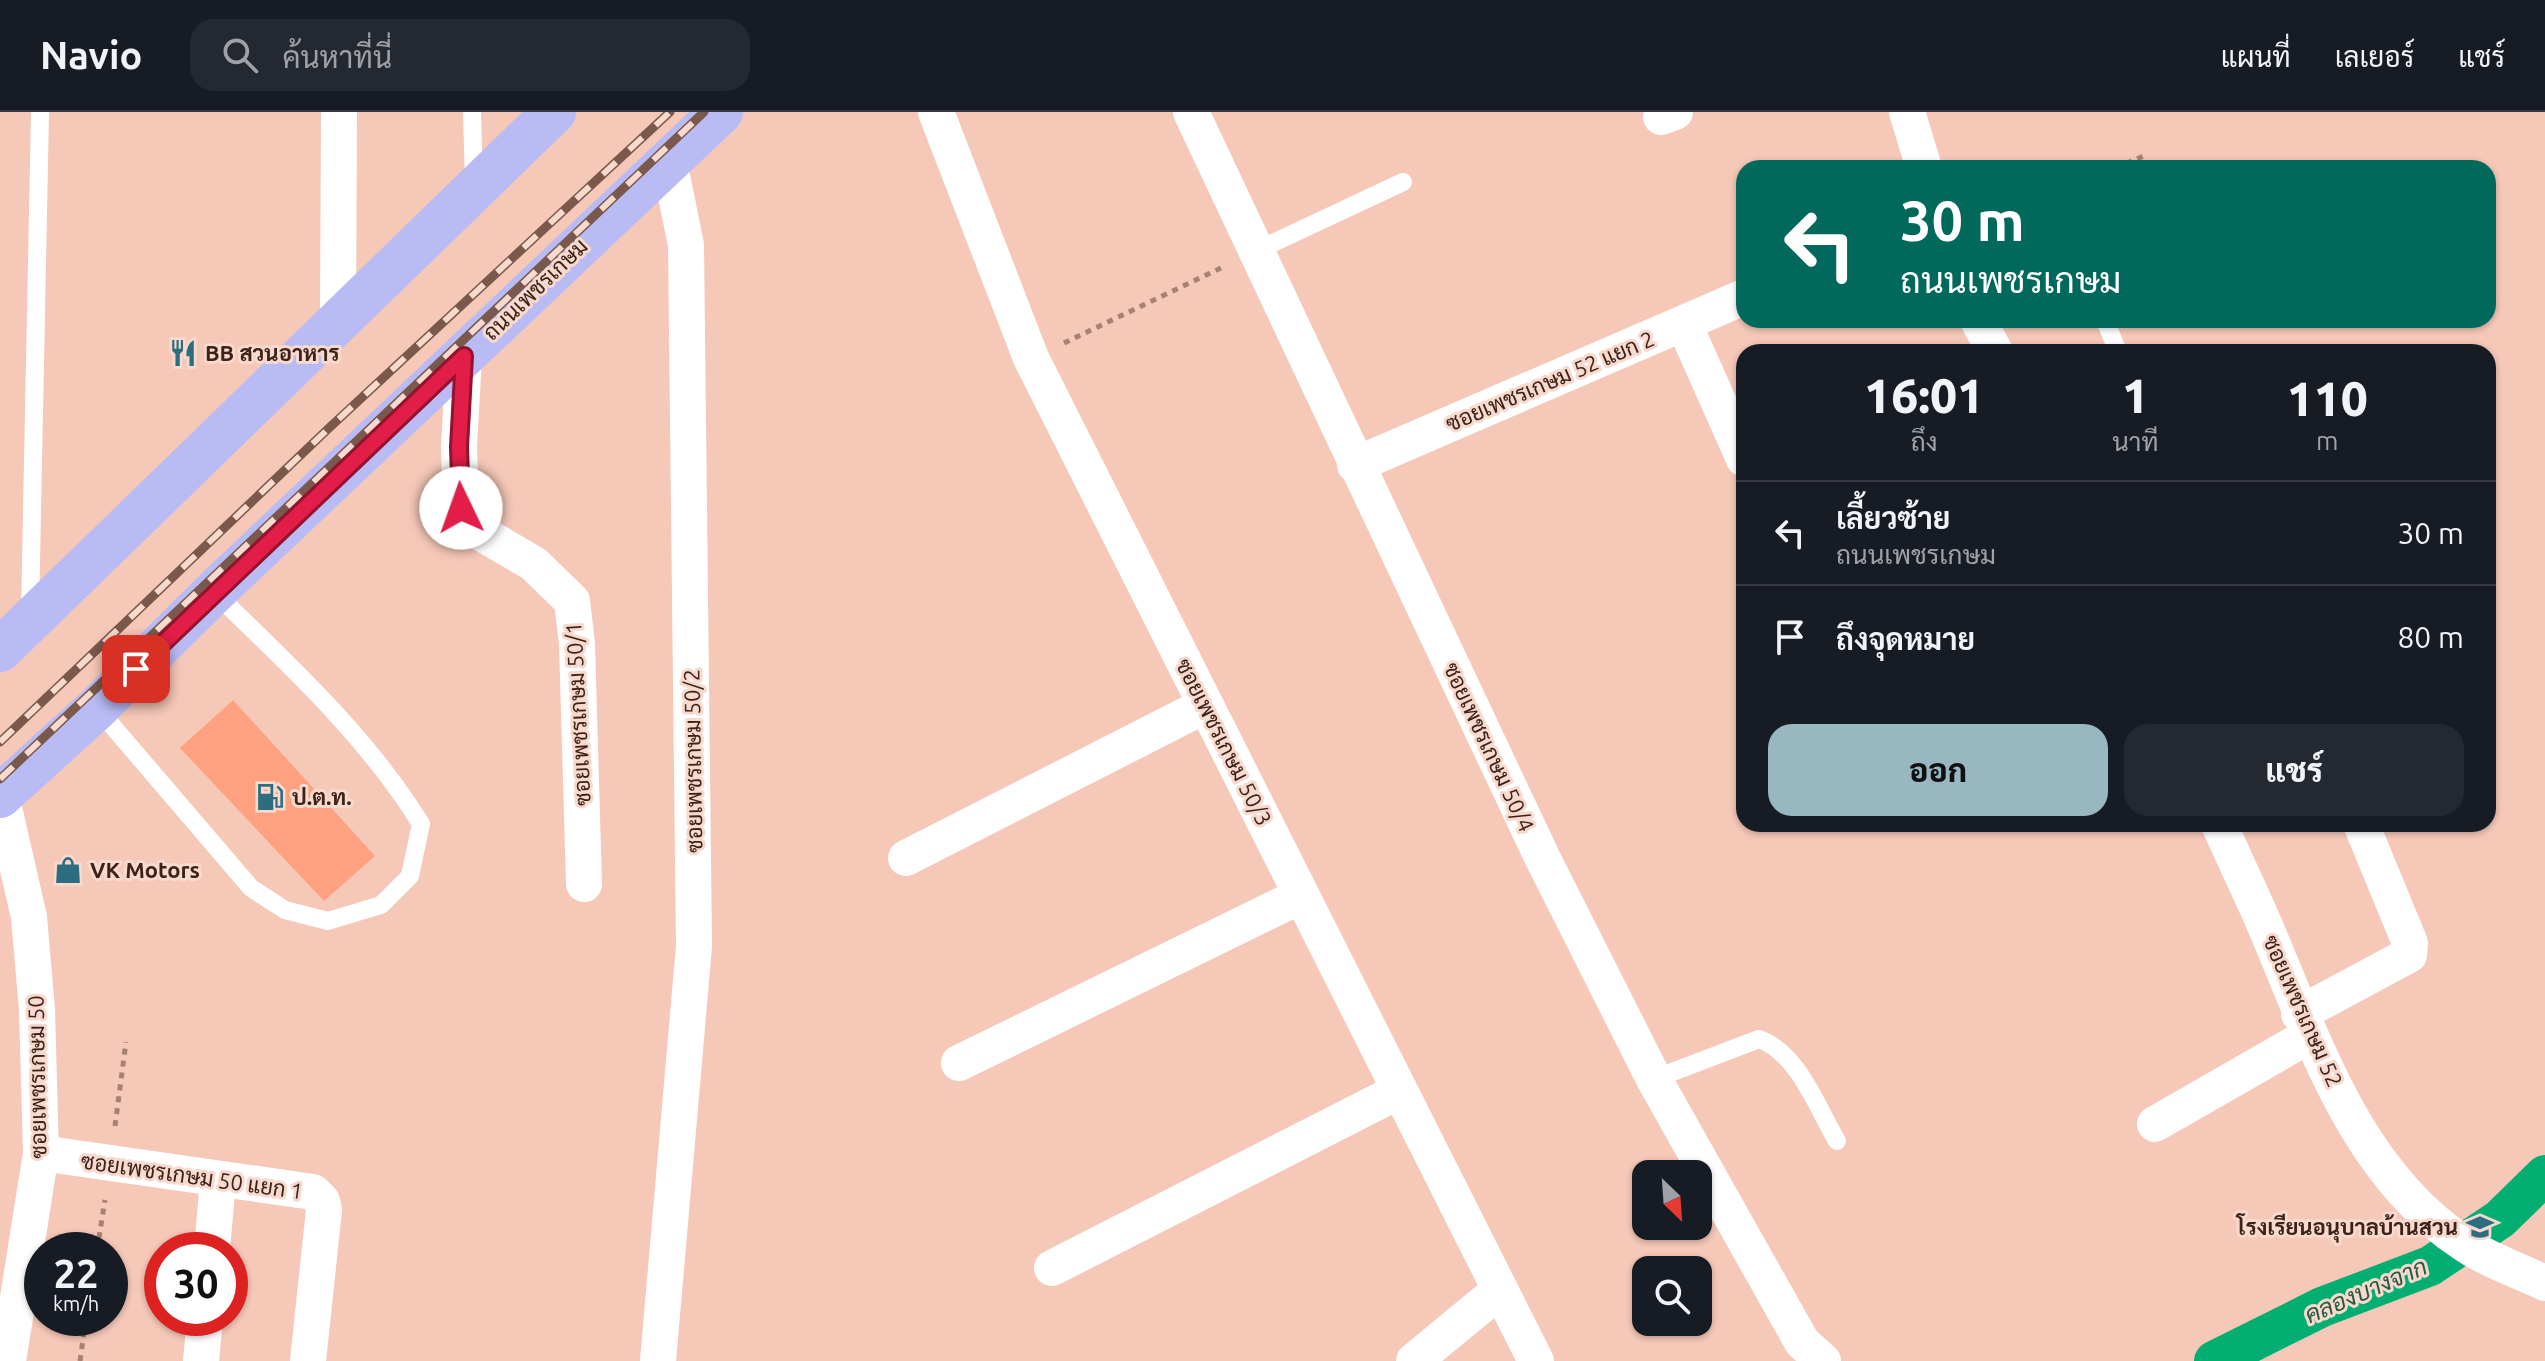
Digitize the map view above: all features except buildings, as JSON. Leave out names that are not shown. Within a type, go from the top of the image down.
[{"type":"main road","points":[[15,636],[554,112]]},
{"type":"main road","name":"ถนนเพชรเกษม","points":[[1,795],[97,708],[214,592],[721,112]]},
{"type":"street","points":[[338,322],[339,112]]},
{"type":"street","name":"ซอยเพชรเกษม 50/3","points":[[936,112],[1031,358],[1536,1361]]},
{"type":"street","name":"ซอยเพชรเกษม 50/4","points":[[1191,112],[1542,857],[1654,1079],[1802,1342],[1823,1361]]},
{"type":"street","points":[[1907,112],[1922,160]]},
{"type":"street","name":"ซอยเพชรเกษม 50/2","points":[[658,1361],[694,946],[686,245],[669,161]]},
{"type":"street","name":"ซอยเพชรเกษม 52 แยก 2","points":[[1355,465],[1736,301]]},
{"type":"street","points":[[1684,324],[1736,441]]},
{"type":"street","name":"ซอยเพชรเกษม 50/1","points":[[464,356],[459,447],[461,508],[481,533],[534,564],[572,601],[577,644],[584,884]]},
{"type":"street","points":[[906,858],[1167,722],[1204,706]]},
{"type":"street","name":"ซอยเพชรเกษม 50","points":[[1,795],[29,917],[37,1010],[41,1153],[8,1361]]},
{"type":"street","name":"ซอยเพชรเกษม 52","points":[[2223,832],[2305,1024],[2369,1149],[2401,1190],[2463,1244],[2545,1283]]},
{"type":"street","points":[[2155,1124],[2409,955],[2410,943],[2364,832]]},
{"type":"street","points":[[959,1063],[1300,896]]},
{"type":"street","points":[[1052,1268],[1399,1091]]},
{"type":"street","name":"ซอยเพชรเกษม 50 แยก 1","points":[[41,1153],[313,1192],[322,1201],[308,1361]]},
{"type":"street","points":[[214,1232],[218,1180]]},
{"type":"street","points":[[1414,1361],[1500,1290]]},
{"type":"street","points":[[201,1361],[203,1336]]},
{"type":"lane","points":[[15,636],[40,112]]},
{"type":"lane","points":[[472,112],[474,189]]},
{"type":"lane","points":[[1258,250],[1403,182]]},
{"type":"lane","points":[[97,708],[251,888],[285,910],[328,921],[381,905],[410,876],[421,824],[398,787],[291,666],[214,592]]},
{"type":"lane","points":[[1654,1079],[1759,1039],[1776,1045],[1793,1066],[1837,1141]]},
{"type":"path","points":[[2134,160],[2146,155]]},
{"type":"path","points":[[1031,358],[1258,250]]},
{"type":"path","points":[[80,1361],[83,1336]]},
{"type":"waterway","name":"คลองบางจาก","points":[[2214,1361],[2322,1307],[2430,1266],[2500,1219],[2545,1175]]},
{"type":"railway","points":[[0,742],[329,428],[670,112]]},
{"type":"railway","points":[[0,779],[704,112]]},
{"type":"place","name":"BB สวนอาหาร","points":[[183,353]]},
{"type":"place","name":"ป.ต.ท.","points":[[270,797]]},
{"type":"place","name":"VK Motors","points":[[68,870]]},
{"type":"place","name":"โรงเรียนอนุบาลบ้านสวน","points":[[2480,1227]]},
{"type":"route","points":[[136,669],[464,356],[459,447],[461,508]]}]
